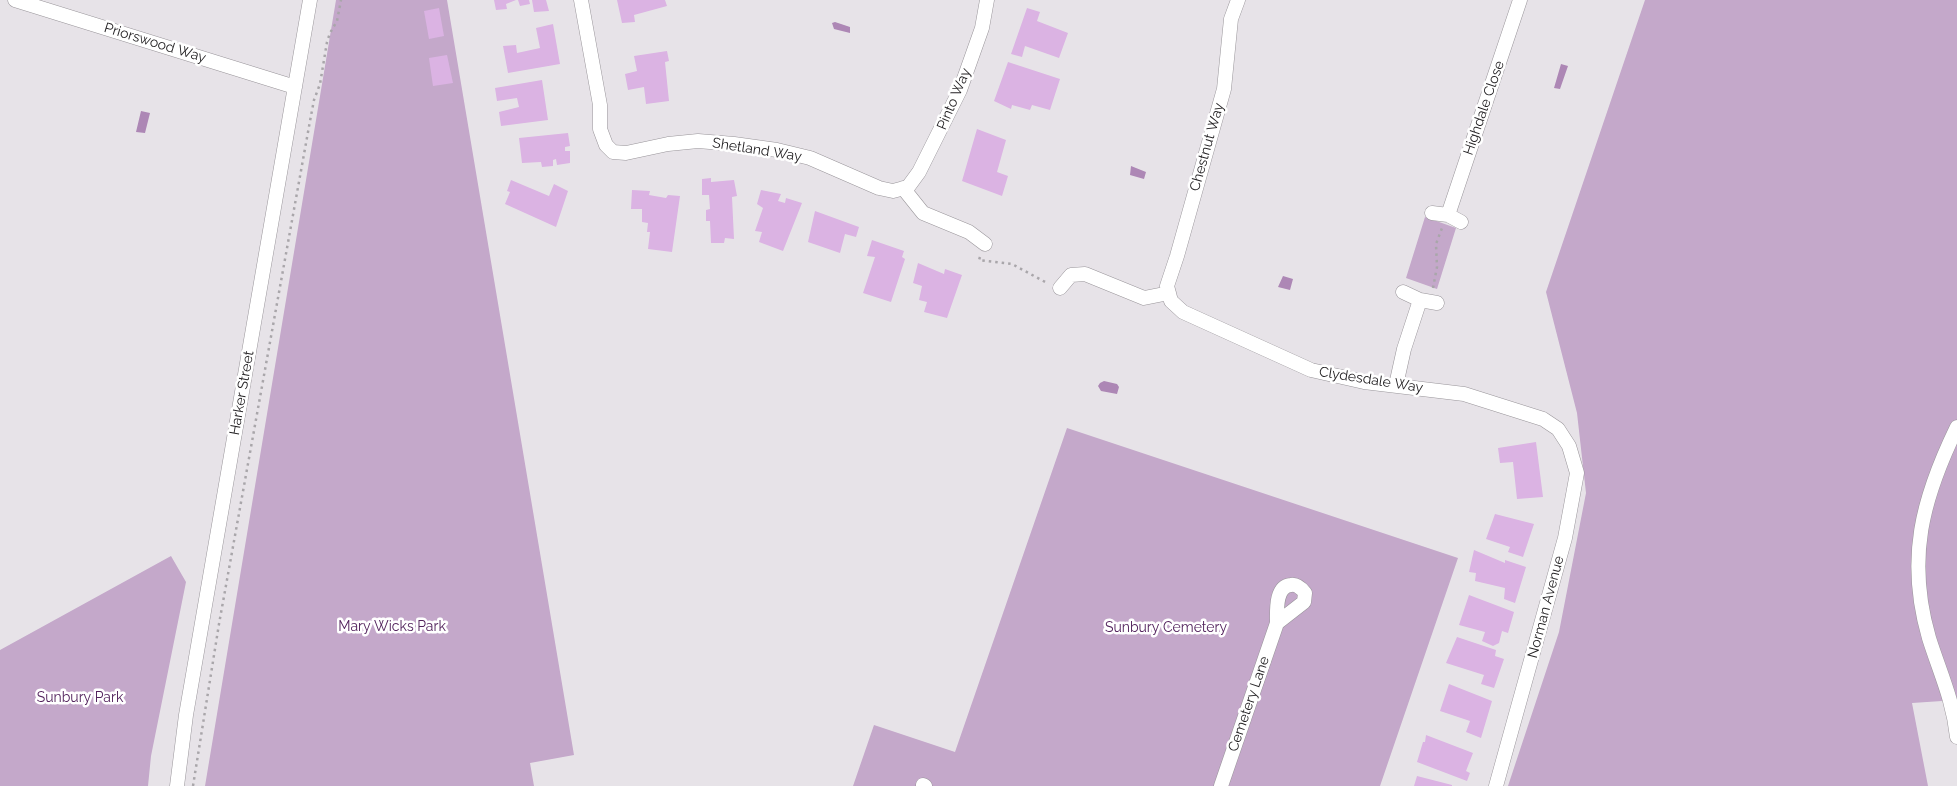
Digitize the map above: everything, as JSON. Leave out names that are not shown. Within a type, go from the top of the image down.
[{"type":"street","name":"Priorswood Way","points":[[14,0],[295,87]]},
{"type":"street","name":"Harker Street","points":[[177,786],[188,706],[310,0]]},
{"type":"street","name":"Shetland Way","points":[[581,0],[600,105],[600,129],[606,145],[613,152],[626,154],[668,144],[698,141],[734,144],[777,150],[810,158],[879,188],[893,191],[903,188]]},
{"type":"street","name":"Pinto Way","points":[[903,188],[908,187],[919,172],[960,90],[982,28],[987,0]]},
{"type":"street","name":"Chestnut Way","points":[[1169,293],[1167,286],[1224,89],[1231,19],[1238,0]]},
{"type":"street","name":"Highdale Close","points":[[1448,215],[1520,0]]},
{"type":"street","points":[[903,188],[923,213],[969,232],[986,244]]},
{"type":"street","points":[[1432,213],[1448,215],[1461,222]]},
{"type":"street","points":[[1060,288],[1071,275],[1084,274],[1144,298],[1169,293]]},
{"type":"street","points":[[1396,385],[1404,348],[1430,299],[1403,292]]},
{"type":"street","name":"Clydesdale Way","points":[[1169,293],[1171,301],[1183,312],[1311,370],[1364,382],[1464,394],[1543,419],[1558,429]]},
{"type":"street","points":[[1957,428],[1939,467],[1924,514],[1920,530],[1918,569],[1927,628],[1952,701],[1957,737]]},
{"type":"street","name":"Norman Avenue","points":[[1496,786],[1563,547],[1573,501],[1577,473],[1569,446],[1558,429]]},
{"type":"street","name":"Cemetery Lane","points":[[1221,786],[1277,623]]},
{"type":"path","points":[[193,786],[222,605],[311,114],[320,84],[327,42],[337,21],[341,0]]},
{"type":"path","points":[[1430,299],[1437,267],[1436,244],[1448,215]]},
{"type":"path","points":[[986,244],[978,260],[1012,264],[1060,288]]},
{"type":"green space","name":"Mary Wicks Park","points":[[336,0],[447,0],[574,755],[530,763],[534,786],[205,786]]},
{"type":"green space","points":[[1645,0],[1957,0],[1957,700],[1912,703],[1928,786],[1508,786],[1559,632],[1586,493],[1577,413],[1546,292]]},
{"type":"green space","points":[[1425,217],[1456,228],[1437,289],[1406,278]]},
{"type":"green space","name":"Sunbury Cemetery","points":[[1067,428],[1458,558],[1380,786],[853,786],[874,725],[955,752]]},
{"type":"green space","name":"Sunbury Park","points":[[171,556],[186,582],[151,756],[148,786],[0,786],[0,650]]},
{"type":"shaded area","points":[[835,22],[850,27],[850,33],[834,29],[832,23]]},
{"type":"shaded area","points":[[1561,64],[1568,66],[1560,89],[1554,88]]},
{"type":"shaded area","points":[[141,111],[150,113],[145,133],[136,132]]},
{"type":"shaded area","points":[[1131,166],[1146,172],[1144,179],[1130,175]]},
{"type":"shaded area","points":[[1283,276],[1293,279],[1290,290],[1278,287]]},
{"type":"shaded area","points":[[1104,381],[1117,384],[1119,387],[1117,394],[1101,391],[1098,386]]},
{"type":"building","points":[[494,0],[516,0],[506,4],[507,9],[496,10]]},
{"type":"building","points":[[518,0],[529,0],[530,4],[520,6]]},
{"type":"building","points":[[532,0],[546,0],[549,11],[534,12]]},
{"type":"building","points":[[617,0],[665,0],[667,6],[634,15],[635,22],[622,23]]},
{"type":"building","points":[[439,8],[444,36],[429,39],[424,11]]},
{"type":"building","points":[[1027,8],[1040,12],[1037,21],[1068,33],[1059,58],[1025,46],[1022,57],[1011,54]]},
{"type":"building","points":[[553,24],[560,64],[508,73],[503,46],[516,45],[517,53],[540,48],[536,28]]},
{"type":"building","points":[[667,51],[669,61],[665,62],[669,101],[646,104],[644,87],[628,90],[625,74],[637,71],[634,56]]},
{"type":"building","points":[[447,55],[453,83],[433,86],[429,58]]},
{"type":"building","points":[[1008,62],[1060,79],[1050,110],[1032,105],[1030,110],[1012,105],[1011,109],[994,101]]},
{"type":"building","points":[[542,80],[548,120],[501,126],[499,112],[519,107],[517,98],[497,101],[495,88]]},
{"type":"building","points":[[977,129],[1006,140],[997,172],[1008,176],[1002,196],[962,181]]},
{"type":"building","points":[[568,133],[570,146],[565,147],[565,151],[570,151],[570,163],[557,165],[556,159],[553,160],[553,166],[542,167],[541,162],[522,163],[519,138]]},
{"type":"building","points":[[711,178],[711,182],[734,180],[737,196],[732,197],[734,239],[725,238],[724,243],[711,243],[710,221],[706,221],[706,210],[710,209],[709,195],[702,195],[702,179]]},
{"type":"building","points":[[511,180],[549,196],[554,184],[568,191],[556,227],[505,204],[510,192],[507,191]]},
{"type":"building","points":[[632,190],[650,191],[649,195],[666,198],[668,195],[680,196],[672,252],[648,249],[650,232],[647,232],[648,223],[642,222],[642,209],[631,209]]},
{"type":"building","points":[[761,190],[781,194],[778,201],[785,203],[786,198],[802,203],[783,251],[759,242],[762,232],[755,231],[763,208],[757,204]]},
{"type":"building","points":[[815,211],[859,227],[856,237],[845,234],[840,253],[808,242]]},
{"type":"building","points":[[872,240],[904,251],[902,257],[905,259],[891,302],[863,293],[875,257],[867,256]]},
{"type":"building","points":[[918,263],[944,274],[945,269],[962,275],[947,318],[924,312],[927,302],[919,300],[922,286],[913,283]]},
{"type":"building","points":[[1536,442],[1543,497],[1517,499],[1513,462],[1500,463],[1498,448]]},
{"type":"building","points":[[1495,514],[1534,524],[1523,557],[1508,552],[1510,547],[1486,539]]},
{"type":"building","points":[[1474,550],[1505,563],[1505,560],[1526,567],[1515,603],[1504,599],[1505,588],[1475,581],[1476,573],[1469,572]]},
{"type":"building","points":[[1469,595],[1514,612],[1508,633],[1502,631],[1499,643],[1493,646],[1482,641],[1485,632],[1459,625]]},
{"type":"building","points":[[1457,637],[1496,650],[1495,656],[1504,659],[1494,688],[1481,684],[1484,675],[1446,663]]},
{"type":"building","points":[[1449,684],[1492,701],[1481,738],[1466,732],[1470,721],[1440,711]]},
{"type":"building","points":[[1426,735],[1473,753],[1466,771],[1470,773],[1467,781],[1417,762]]},
{"type":"building","points":[[1417,776],[1452,785],[1452,786],[1414,786]]}]
